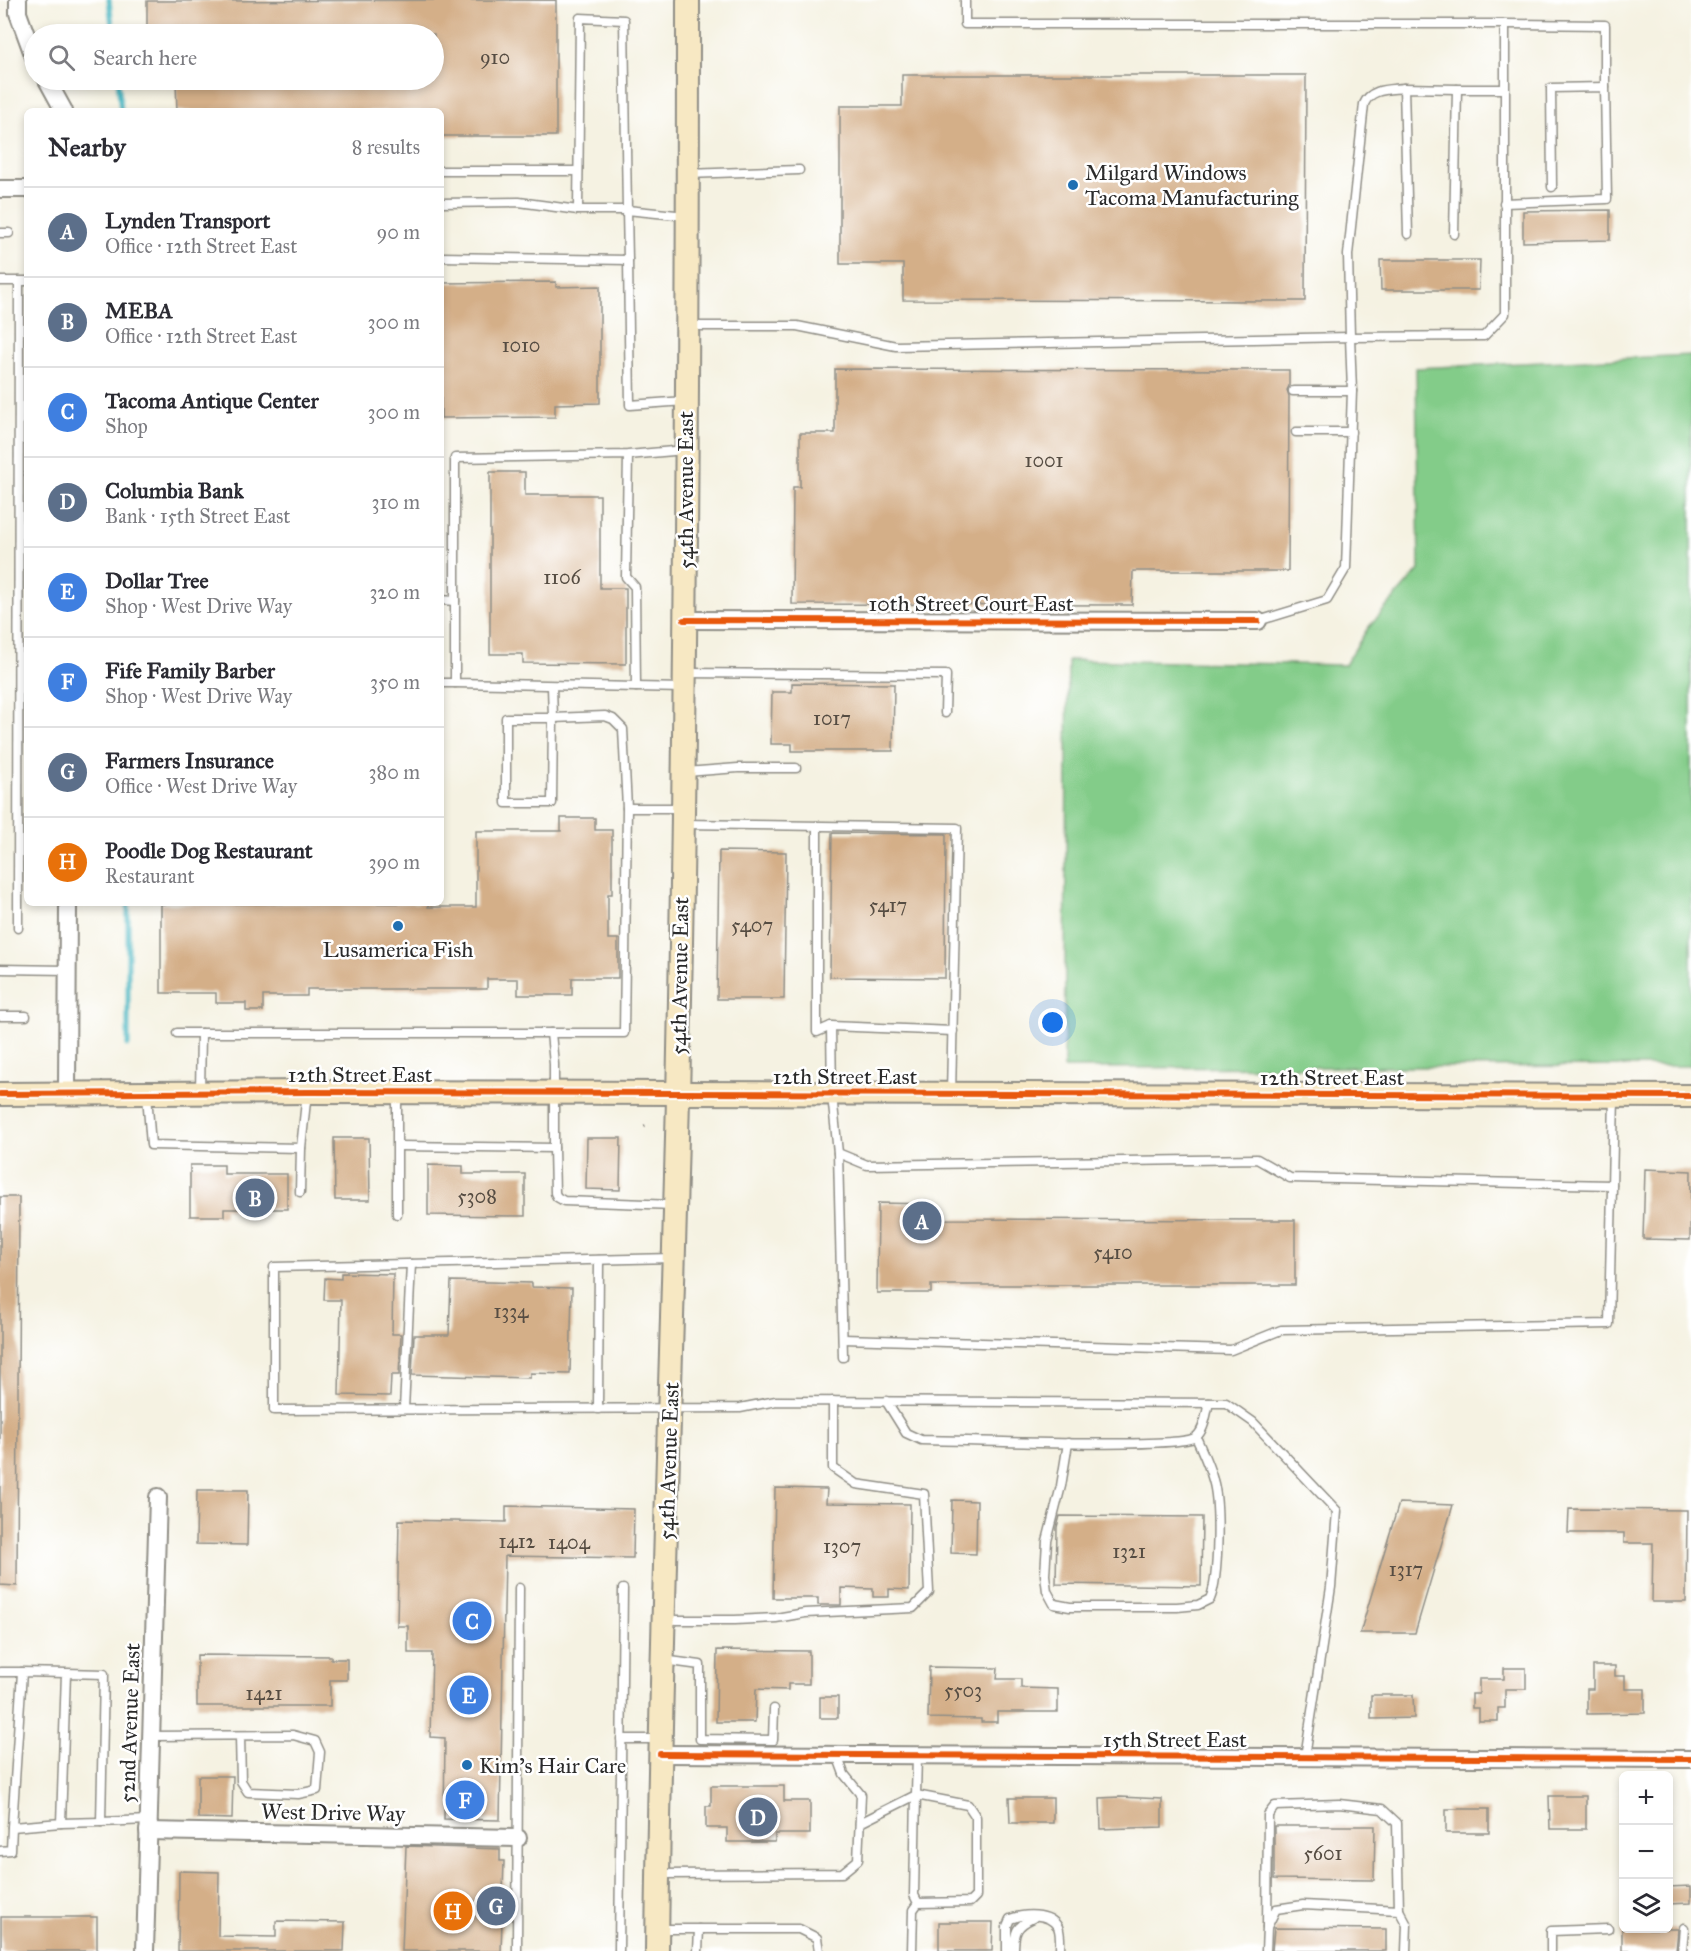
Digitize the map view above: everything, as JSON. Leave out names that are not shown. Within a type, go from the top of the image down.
[{"type":"main road","name":"54th Avenue East","points":[[657,1940],[662,1660],[678,1093],[686,450],[688,0]]},
{"type":"main road","name":"12th Street East","points":[[0,1094],[554,1092],[832,1095],[1691,1096]]},
{"type":"street","points":[[18,0],[18,14],[24,30]]},
{"type":"street","points":[[52,90],[61,108]]},
{"type":"street","points":[[0,189],[24,189]]},
{"type":"street","name":"10th Street Court East","points":[[684,620],[1258,621]]},
{"type":"street","points":[[67,1094],[68,906]]},
{"type":"street","name":"52nd Avenue East","points":[[145,1951],[158,1497]]},
{"type":"street","name":"15th Street East","points":[[660,1747],[773,1748],[837,1755],[916,1756],[1691,1759]]},
{"type":"street","name":"West Drive Way","points":[[148,1826],[518,1838]]},
{"type":"lane","points":[[965,0],[965,24],[1605,26],[1607,199],[1504,203]]},
{"type":"lane","points":[[578,210],[580,18],[624,20],[630,405],[686,401]]},
{"type":"lane","points":[[686,326],[797,326],[896,346],[1484,336],[1505,314],[1505,24]]},
{"type":"lane","points":[[1552,187],[1551,88],[1605,87]]},
{"type":"lane","points":[[1258,621],[1327,600],[1346,568],[1352,391],[1348,255],[1364,104],[1367,97],[1374,92],[1404,88],[1504,89]]},
{"type":"lane","points":[[1404,88],[1408,234]]},
{"type":"lane","points":[[1454,234],[1457,89]]},
{"type":"lane","points":[[688,174],[799,170]]},
{"type":"lane","points":[[444,171],[578,171]]},
{"type":"lane","points":[[444,203],[519,202],[578,210],[627,210],[687,216]]},
{"type":"lane","points":[[444,257],[628,261]]},
{"type":"lane","points":[[0,281],[23,281],[23,625],[18,928]]},
{"type":"lane","points":[[1293,391],[1352,391]]},
{"type":"lane","points":[[1296,432],[1351,432]]},
{"type":"lane","points":[[455,683],[454,458],[628,455],[686,450]]},
{"type":"lane","points":[[628,455],[626,577],[635,587],[636,687]]},
{"type":"lane","points":[[444,600],[454,600]]},
{"type":"lane","points":[[444,683],[636,687],[683,681],[946,675],[945,713]]},
{"type":"lane","points":[[177,1033],[624,1033],[627,808],[622,729],[613,719],[605,716],[552,718],[506,718],[506,803],[552,803],[552,718],[552,686]]},
{"type":"lane","points":[[682,772],[738,768],[796,768]]},
{"type":"lane","points":[[627,808],[682,816],[817,827],[957,828],[951,1094]]},
{"type":"lane","points":[[817,827],[817,1032],[831,1026],[953,1031]]},
{"type":"lane","points":[[0,969],[67,970]]},
{"type":"lane","points":[[0,1016],[26,1016]]},
{"type":"lane","points":[[831,1026],[832,1095],[838,1153],[843,1357]]},
{"type":"lane","points":[[200,1092],[201,1033]]},
{"type":"lane","points":[[551,1033],[554,1064],[555,1193],[557,1197],[564,1201],[675,1205]]},
{"type":"lane","points":[[300,1192],[301,1148],[307,1092]]},
{"type":"lane","points":[[397,1092],[398,1214]]},
{"type":"lane","points":[[147,1093],[151,1145],[301,1148]]},
{"type":"lane","points":[[843,1339],[1231,1350],[1281,1330],[1610,1324],[1614,1096]]},
{"type":"lane","points":[[398,1146],[554,1148]]},
{"type":"lane","points":[[838,1153],[867,1165],[1257,1159],[1290,1178],[1612,1185]]},
{"type":"lane","points":[[673,1258],[274,1267],[274,1410],[740,1408],[776,1401],[1226,1403],[1253,1422],[1336,1511],[1331,1587],[1305,1757]]},
{"type":"lane","points":[[598,1409],[599,1260]]},
{"type":"lane","points":[[404,1409],[411,1264]]},
{"type":"lane","points":[[663,1620],[735,1620],[776,1618],[805,1613],[913,1608],[929,1592],[924,1494],[856,1484],[832,1468],[833,1401]]},
{"type":"lane","points":[[886,1401],[906,1433],[921,1440],[1068,1443],[1189,1441],[1201,1431],[1209,1403]]},
{"type":"lane","points":[[1068,1443],[1047,1541],[1045,1575],[1047,1591],[1054,1604],[1070,1607],[1177,1607],[1198,1605],[1210,1599],[1215,1588],[1218,1532],[1214,1482],[1196,1437]]},
{"type":"lane","points":[[517,1951],[519,1588]]},
{"type":"lane","points":[[619,1951],[622,1589]]},
{"type":"lane","points":[[662,1660],[700,1665],[700,1739],[773,1748],[774,1709]]},
{"type":"lane","points":[[0,1672],[104,1674],[100,1822]]},
{"type":"lane","points":[[0,1851],[11,1850],[22,1672]]},
{"type":"lane","points":[[61,1823],[66,1673]]},
{"type":"lane","points":[[151,1736],[293,1735],[315,1741],[320,1752],[317,1790],[298,1794],[248,1792],[241,1781],[240,1736]]},
{"type":"lane","points":[[621,1739],[660,1747]]},
{"type":"lane","points":[[658,1874],[842,1873],[858,1860],[861,1795],[844,1774],[837,1755]]},
{"type":"lane","points":[[916,1756],[914,1895],[918,1903]]},
{"type":"lane","points":[[860,1822],[916,1796],[968,1805],[976,1817],[976,1896],[970,1902],[918,1903]]},
{"type":"lane","points":[[1266,1951],[1268,1815],[1275,1806],[1339,1804],[1382,1809],[1397,1822],[1399,1910],[1407,1925],[1406,1951]]},
{"type":"lane","points":[[12,1827],[100,1822],[148,1826]]},
{"type":"lane","points":[[912,1951],[913,1910],[918,1903]]},
{"type":"lane","points":[[1267,1927],[1276,1909],[1303,1905],[1399,1910]]},
{"type":"lane","points":[[1014,1951],[1014,1935],[1018,1928],[1036,1916]]},
{"type":"lane","points":[[1007,1951],[1007,1926],[1010,1919],[1036,1916],[1049,1918],[1058,1927],[1059,1951]]},
{"type":"lane","points":[[1682,1951],[1684,1928]]},
{"type":"lane","points":[[698,1951],[699,1929]]},
{"type":"lane","points":[[657,1940],[699,1929],[799,1929],[817,1938],[819,1951]]},
{"type":"lane","points":[[1551,1951],[1551,1930],[1608,1929]]},
{"type":"green space","points":[[1691,355],[1691,1066],[1064,1068],[1068,660],[1345,665],[1368,628],[1419,570],[1416,368]]},
{"type":"building","points":[[556,0],[556,136],[444,136],[444,108],[177,108],[176,90],[444,90],[444,24],[147,24],[147,1]]},
{"type":"building","name":"Milgard Windows Tacoma Manufacturing","points":[[902,75],[1306,75],[1305,301],[903,300],[903,264],[840,264],[840,106],[902,106]]},
{"type":"building","points":[[1610,210],[1610,240],[1523,242],[1523,211]]},
{"type":"building","points":[[1380,260],[1480,260],[1479,290],[1381,290]]},
{"type":"building","points":[[556,282],[556,287],[600,286],[600,403],[555,404],[555,417],[444,418],[444,283]]},
{"type":"building","points":[[835,369],[1289,370],[1287,390],[1289,396],[1288,571],[1133,571],[1132,605],[792,604],[793,487],[800,487],[800,433],[835,433]]},
{"type":"building","points":[[490,472],[525,472],[525,495],[600,495],[600,588],[626,588],[626,664],[523,663],[523,654],[490,654]]},
{"type":"building","points":[[792,683],[894,684],[893,751],[792,751],[792,744],[771,744],[772,692],[792,692]]},
{"type":"building","points":[[561,818],[595,818],[595,830],[612,830],[612,894],[608,894],[608,939],[618,939],[618,978],[572,978],[572,995],[518,995],[518,979],[487,979],[487,989],[307,989],[307,996],[263,996],[263,1011],[246,1011],[246,1003],[216,1003],[216,993],[161,993],[161,906],[476,907],[476,831],[561,831]]},
{"type":"building","points":[[832,833],[946,834],[945,978],[830,977]]},
{"type":"building","points":[[719,851],[786,852],[784,999],[717,999]]},
{"type":"building","points":[[334,1138],[369,1138],[370,1200],[335,1200]]},
{"type":"building","points":[[587,1138],[621,1138],[620,1190],[586,1189]]},
{"type":"building","points":[[190,1165],[224,1165],[224,1174],[287,1174],[287,1209],[224,1209],[224,1216],[190,1216]]},
{"type":"building","points":[[428,1165],[463,1166],[463,1174],[525,1174],[525,1216],[428,1215]]},
{"type":"building","points":[[1645,1169],[1691,1171],[1690,1240],[1643,1239]]},
{"type":"building","points":[[0,1197],[19,1197],[17,1586],[0,1585]]},
{"type":"building","points":[[878,1203],[932,1204],[932,1219],[1295,1220],[1295,1285],[931,1285],[931,1293],[877,1293]]},
{"type":"building","points":[[341,1273],[393,1274],[392,1334],[401,1334],[399,1375],[391,1375],[390,1396],[339,1395],[341,1300],[324,1300],[325,1278],[341,1279]]},
{"type":"building","points":[[451,1281],[532,1283],[532,1287],[572,1288],[570,1374],[530,1373],[530,1378],[412,1375],[414,1335],[449,1335]]},
{"type":"building","points":[[775,1488],[827,1489],[826,1503],[910,1504],[909,1590],[889,1589],[889,1597],[873,1597],[873,1589],[841,1588],[841,1605],[818,1605],[818,1598],[773,1598]]},
{"type":"building","points":[[197,1490],[248,1490],[247,1545],[196,1544]]},
{"type":"building","points":[[952,1500],[977,1501],[976,1554],[951,1553]]},
{"type":"building","points":[[1399,1503],[1453,1505],[1415,1633],[1360,1633]]},
{"type":"building","points":[[506,1506],[634,1509],[633,1558],[505,1556],[500,1820],[444,1819],[445,1738],[430,1737],[432,1653],[408,1653],[408,1626],[397,1626],[399,1520],[506,1522]]},
{"type":"building","points":[[1569,1509],[1687,1510],[1686,1602],[1652,1602],[1653,1543],[1624,1543],[1624,1533],[1568,1533]]},
{"type":"building","points":[[1060,1516],[1202,1517],[1201,1586],[1056,1584],[1057,1527]]},
{"type":"building","points":[[717,1650],[809,1651],[809,1684],[788,1684],[788,1690],[756,1689],[755,1722],[716,1722]]},
{"type":"building","points":[[197,1655],[331,1656],[331,1659],[347,1659],[347,1680],[330,1680],[330,1706],[197,1706]]},
{"type":"building","points":[[1593,1666],[1615,1666],[1615,1676],[1625,1676],[1625,1689],[1645,1689],[1645,1713],[1587,1714],[1587,1689],[1593,1689]]},
{"type":"building","points":[[929,1667],[998,1668],[997,1679],[1021,1679],[1021,1688],[1058,1689],[1058,1712],[997,1712],[997,1722],[981,1722],[981,1719],[928,1718]]},
{"type":"building","points":[[1504,1668],[1526,1668],[1526,1689],[1505,1689],[1505,1708],[1498,1708],[1498,1721],[1479,1721],[1479,1708],[1472,1708],[1472,1694],[1479,1694],[1479,1679],[1504,1679]]},
{"type":"building","points":[[1371,1695],[1413,1695],[1414,1718],[1371,1719]]},
{"type":"building","points":[[820,1697],[838,1697],[838,1718],[820,1718]]},
{"type":"building","points":[[198,1776],[233,1776],[232,1819],[198,1818]]},
{"type":"building","points":[[711,1786],[784,1786],[784,1801],[810,1801],[810,1834],[775,1834],[775,1842],[727,1842],[727,1828],[706,1828],[706,1806],[711,1806]]},
{"type":"building","points":[[1549,1796],[1586,1796],[1586,1829],[1550,1829]]},
{"type":"building","points":[[1009,1798],[1053,1798],[1053,1823],[1010,1823]]},
{"type":"building","points":[[1100,1798],[1162,1799],[1162,1827],[1101,1829]]},
{"type":"building","points":[[1446,1809],[1489,1809],[1489,1833],[1446,1833]]},
{"type":"building","points":[[1274,1826],[1375,1826],[1374,1880],[1274,1879]]},
{"type":"building","points":[[406,1846],[500,1849],[500,1861],[504,1861],[501,1951],[402,1951]]},
{"type":"building","points":[[179,1871],[219,1872],[218,1936],[276,1937],[276,1921],[345,1922],[344,1951],[178,1951]]},
{"type":"building","points":[[1691,1886],[1691,1903],[1673,1904],[1673,1887]]},
{"type":"building","points":[[1,1917],[97,1917],[97,1951],[1,1951]]},
{"type":"building","points":[[939,1922],[993,1922],[992,1951],[939,1951]]},
{"type":"building","points":[[1274,1928],[1386,1929],[1386,1951],[1272,1951]]},
{"type":"building","points":[[1673,1929],[1678,1929],[1676,1951],[1622,1951],[1622,1933],[1673,1933]]},
{"type":"waterway","points":[[109,0],[112,24]]},
{"type":"waterway","points":[[119,90],[121,108]]},
{"type":"waterway","points":[[128,906],[128,1045]]},
{"type":"cycle path","points":[[684,620],[1258,621]]},
{"type":"cycle path","points":[[0,1094],[307,1092],[1691,1096]]},
{"type":"cycle path","points":[[660,1754],[1691,1759]]},
{"type":"place","name":"Milgard Windows Tacoma Manufacturing","points":[[1073,185]]},
{"type":"place","name":"Lusamerica Fish","points":[[398,926]]},
{"type":"place","name":"MEBA","points":[[255,1198]]},
{"type":"place","name":"Lynden Transport","points":[[922,1221]]},
{"type":"place","name":"Tacoma Antique Center","points":[[472,1621]]},
{"type":"place","name":"Dollar Tree","points":[[469,1695]]},
{"type":"place","name":"Kim's Hair Care","points":[[467,1765]]},
{"type":"place","name":"Fife Family Barber","points":[[465,1800]]},
{"type":"place","name":"Columbia Bank","points":[[758,1817]]},
{"type":"place","name":"Farmers Insurance","points":[[496,1906]]},
{"type":"place","name":"Poodle Dog Restaurant","points":[[453,1911]]}]
